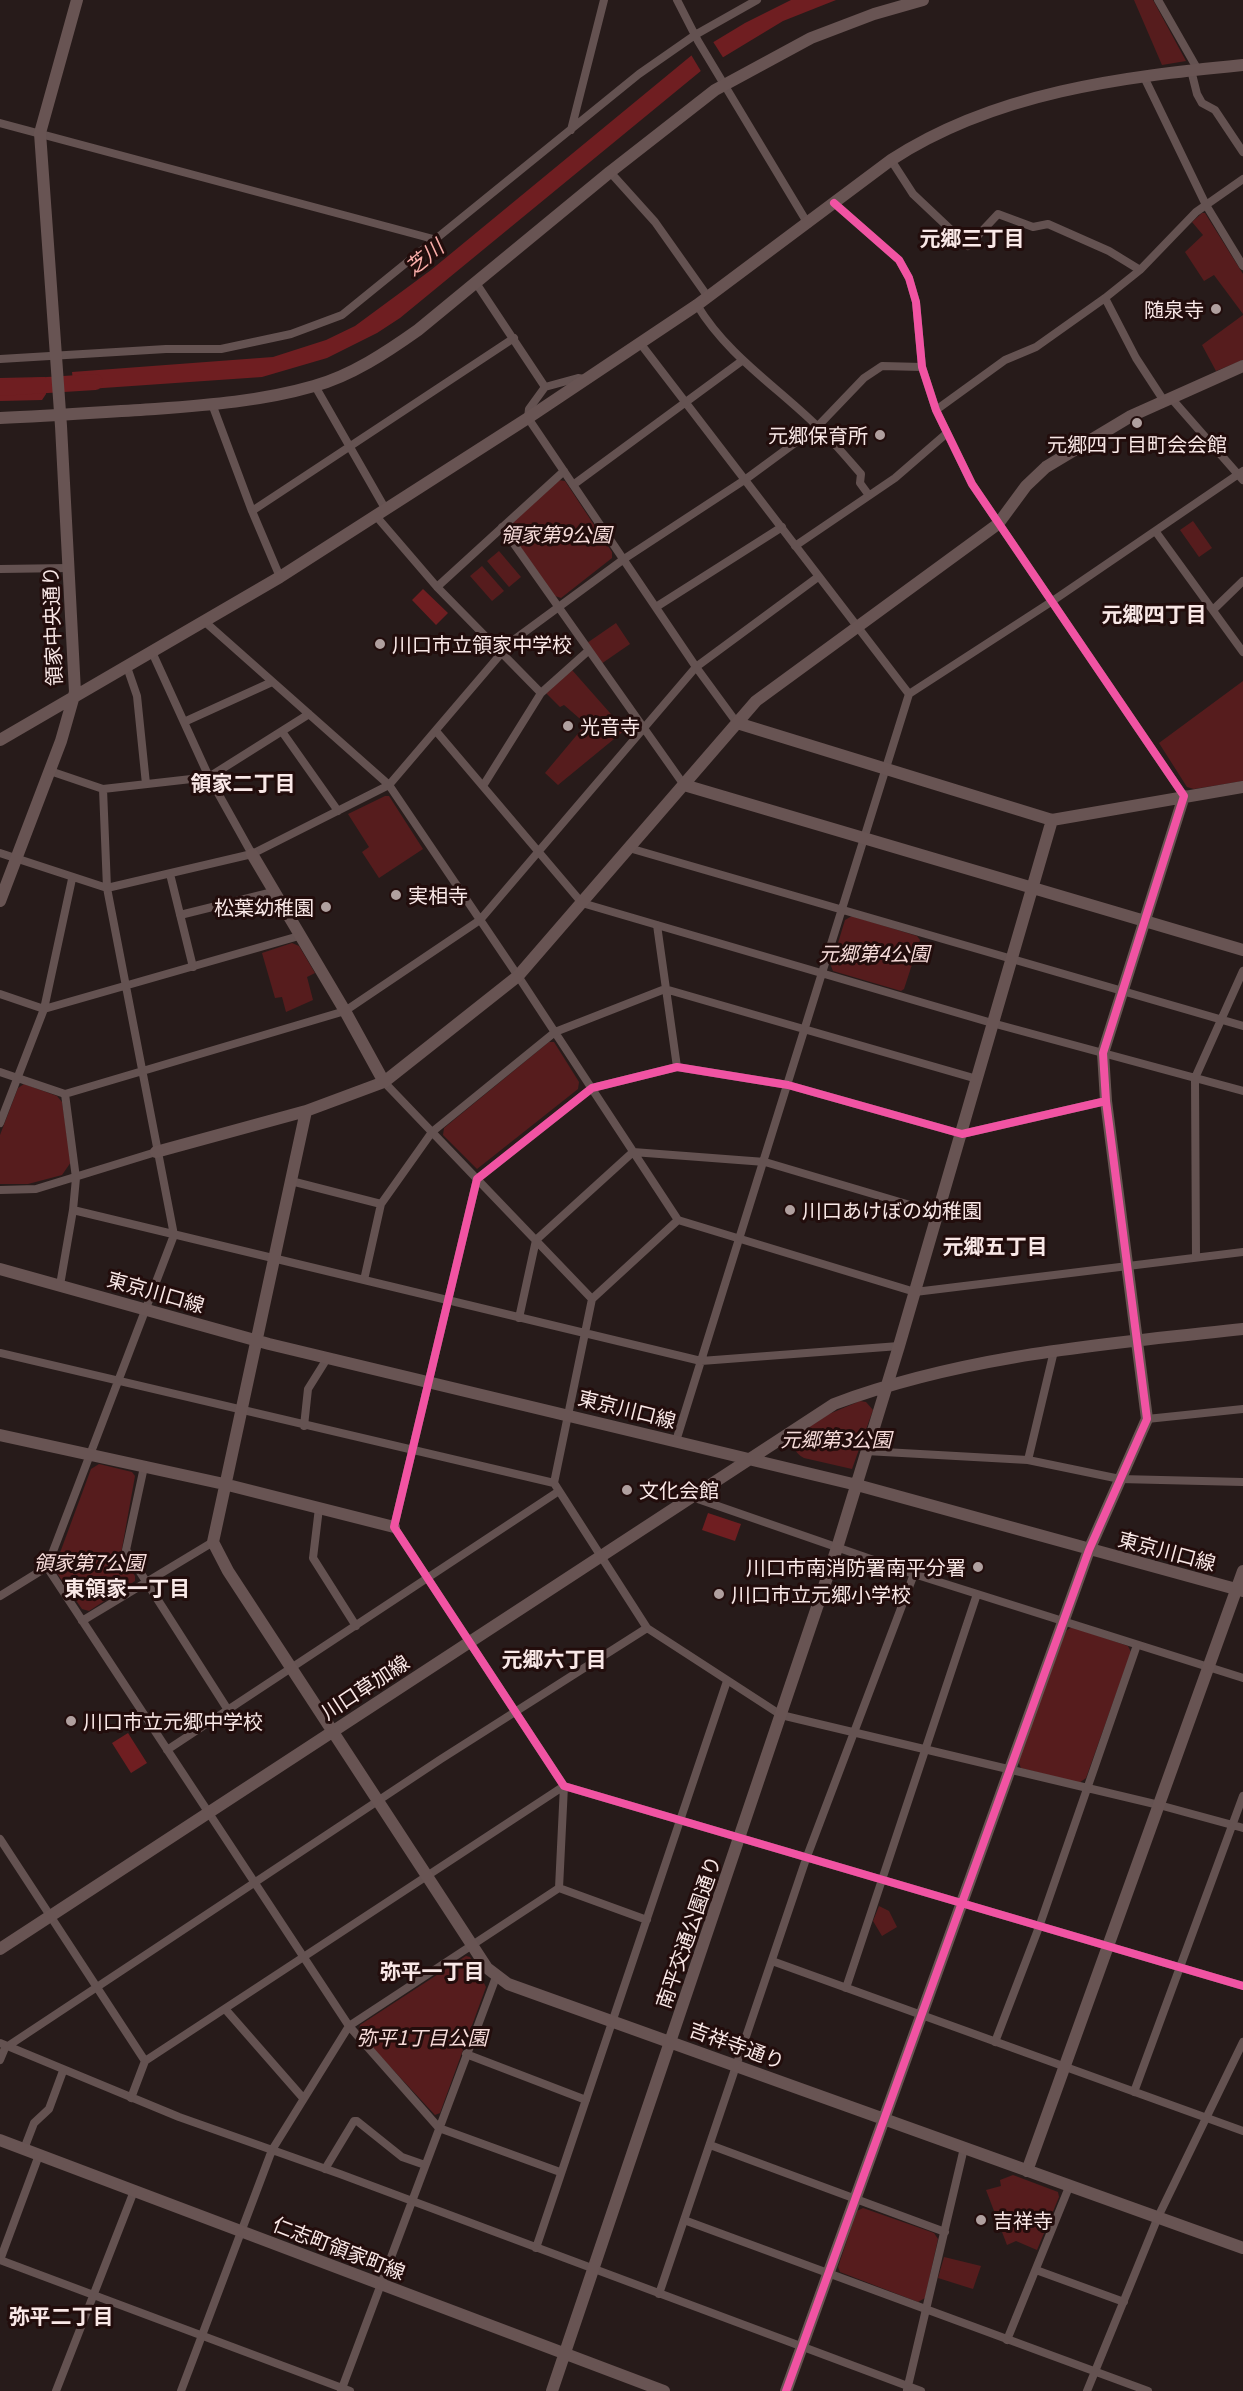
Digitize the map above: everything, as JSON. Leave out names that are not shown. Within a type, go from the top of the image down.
[{"type":"street","name":"領家中央通り","points":[[0,902],[50,771],[76,685],[60,412],[40,133],[77,0]]},
{"type":"street","points":[[570,132],[604,0]]},
{"type":"street","points":[[677,0],[696,38],[808,224]]},
{"type":"street","points":[[0,359],[56,359],[221,349],[316,327],[342,315],[639,74],[757,0]]},
{"type":"street","points":[[0,418],[60,412],[212,404],[264,398],[315,386],[357,368],[399,344],[722,81],[811,38],[874,14],[923,0]]},
{"type":"street","points":[[1158,0],[1195,70],[1197,94],[1202,103],[1215,110],[1243,152]]},
{"type":"street","points":[[0,740],[280,577],[528,418],[697,305],[891,160],[923,140],[971,118],[1059,92],[1144,77],[1243,65]]},
{"type":"street","points":[[1144,77],[1206,205],[1243,266]]},
{"type":"street","points":[[0,123],[437,240]]},
{"type":"street","points":[[891,160],[913,194],[968,246],[998,214],[1034,227],[1048,224],[1109,251],[1140,270]]},
{"type":"street","points":[[610,172],[655,222],[708,297]]},
{"type":"street","points":[[936,410],[1000,364],[1036,347],[1105,298],[1140,270],[1196,212],[1243,179]]},
{"type":"street","points":[[834,203],[899,260],[909,278],[916,302],[922,367],[936,410],[972,484],[1184,796]]},
{"type":"street","points":[[476,283],[545,387]]},
{"type":"street","points":[[676,1441],[738,1239],[824,974],[909,694],[1242,475],[1167,399],[1136,358],[1105,298]]},
{"type":"street","points":[[697,305],[707,322],[743,360],[818,426],[861,474],[860,483],[868,494]]},
{"type":"street","points":[[252,511],[514,338]]},
{"type":"street","points":[[640,343],[687,401],[818,577],[909,694]]},
{"type":"street","points":[[573,485],[743,360]]},
{"type":"street","points":[[0,854],[72,879],[107,888],[252,854],[389,785],[502,651],[556,607],[624,559],[746,479],[818,426],[864,378],[882,366],[922,367]]},
{"type":"street","points":[[0,1190],[36,1189],[76,1178],[156,1152],[306,1111],[384,1082],[519,976],[756,701],[998,524],[1026,486],[1046,467],[1118,423],[1243,366]]},
{"type":"street","points":[[585,380],[578,378],[545,387],[529,409],[528,418],[737,723],[1052,819],[1243,786]]},
{"type":"street","points":[[315,386],[349,445],[381,513],[437,587],[541,693]]},
{"type":"street","points":[[212,404],[252,511],[280,577]]},
{"type":"street","points":[[795,546],[868,494],[895,478],[947,433]]},
{"type":"street","points":[[437,587],[564,471]]},
{"type":"street","points":[[502,527],[556,607],[684,785],[1243,950]]},
{"type":"street","points":[[656,607],[782,527]]},
{"type":"street","points":[[1156,532],[1243,652]]},
{"type":"street","points":[[0,569],[69,568]]},
{"type":"street","points":[[0,1072],[65,1094],[345,1011],[480,920],[696,666],[818,577]]},
{"type":"street","points":[[1213,610],[1243,581]]},
{"type":"street","points":[[204,621],[389,785],[519,976],[678,1220],[915,1292],[1243,1252]]},
{"type":"street","points":[[483,786],[541,693],[588,651]]},
{"type":"street","points":[[152,652],[209,777],[384,1082],[592,1299]]},
{"type":"street","points":[[127,667],[137,696],[146,784]]},
{"type":"street","points":[[184,722],[272,682]]},
{"type":"street","points":[[50,771],[104,789],[209,777],[309,714]]},
{"type":"street","points":[[436,731],[582,903],[992,1023],[1243,1091]]},
{"type":"street","points":[[283,732],[338,811]]},
{"type":"street","points":[[0,1596],[47,1567],[174,1235],[156,1152],[143,1072],[107,888],[104,789]]},
{"type":"street","points":[[786,2391],[1010,1768],[1065,1622],[1089,1550],[1146,1419],[1102,1053],[1184,796]]},
{"type":"street","name":"南平交通公園通り","points":[[552,2391],[837,1548],[962,1134],[1052,819]]},
{"type":"street","points":[[629,848],[1243,1026]]},
{"type":"street","points":[[170,874],[193,967]]},
{"type":"street","points":[[0,1123],[44,1009],[72,879]]},
{"type":"street","points":[[180,915],[273,892]]},
{"type":"street","points":[[657,925],[678,1067]]},
{"type":"street","points":[[0,994],[44,1009],[299,936]]},
{"type":"street","points":[[1196,1257],[1195,1078],[1243,971]]},
{"type":"street","points":[[364,1280],[381,1204],[432,1132],[555,1032],[665,989],[977,1079]]},
{"type":"street","points":[[394,1527],[414,1452],[477,1179],[592,1088],[678,1067],[788,1085],[962,1134],[1106,1101]]},
{"type":"street","points":[[60,1285],[74,1210],[76,1178],[65,1094]]},
{"type":"street","points":[[39,2155],[0,2260],[344,2390],[380,2284],[496,1977],[472,1945],[228,1571],[213,1542],[306,1111]]},
{"type":"street","points":[[519,1318],[536,1240],[633,1152],[765,1161],[937,1213]]},
{"type":"street","points":[[291,1181],[381,1204]]},
{"type":"street","points":[[74,1210],[701,1361],[899,1346]]},
{"type":"street","points":[[678,1220],[592,1299],[567,1414],[557,1487],[647,1628],[781,1715],[924,1751],[1010,1768],[1243,1828]]},
{"type":"street","name":"東京川口線","points":[[0,1269],[256,1340],[857,1485],[1240,1591]]},
{"type":"street","name":"川口草加線","points":[[0,1948],[834,1404],[886,1387],[1008,1358],[1243,1329]]},
{"type":"street","points":[[1028,1460],[1054,1351]]},
{"type":"street","points":[[0,1353],[557,1487]]},
{"type":"street","points":[[304,1426],[308,1389],[327,1357]]},
{"type":"street","points":[[1146,1419],[1243,1409]]},
{"type":"street","points":[[0,1435],[224,1484],[394,1527],[564,1786],[559,1888]]},
{"type":"street","points":[[866,1451],[1028,1460],[1120,1479],[1243,1482]]},
{"type":"street","points":[[144,1467],[126,1550],[228,1710]]},
{"type":"street","points":[[167,1750],[428,1578],[557,1487]]},
{"type":"street","points":[[692,1497],[914,1574],[1243,1678]]},
{"type":"street","points":[[319,1508],[313,1557],[356,1626]]},
{"type":"street","points":[[82,1621],[213,1542]]},
{"type":"street","points":[[47,1567],[349,2026],[439,2128],[560,2172]]},
{"type":"street","points":[[1027,2171],[1209,1667],[1240,1591],[1243,1571]]},
{"type":"street","points":[[658,2294],[806,1859],[914,1574]]},
{"type":"street","points":[[846,1988],[977,1594]]},
{"type":"street","points":[[0,2060],[3,2045],[97,1986],[515,1711],[647,1628]]},
{"type":"street","points":[[995,2042],[1039,1927],[1137,1645]]},
{"type":"street","points":[[536,2248],[727,1681]]},
{"type":"street","points":[[131,2098],[146,2061],[564,1786],[1243,1986]]},
{"type":"street","points":[[1134,2092],[1243,1796]]},
{"type":"street","points":[[0,1839],[146,2061]]},
{"type":"street","points":[[0,1858],[8,1852]]},
{"type":"street","points":[[559,1888],[647,1920]]},
{"type":"street","points":[[181,2391],[272,2150],[349,2026],[559,1888]]},
{"type":"street","points":[[772,1961],[1243,2131]]},
{"type":"street","name":"吉祥寺通り","points":[[496,1977],[1069,2187],[1243,2248]]},
{"type":"street","points":[[226,2010],[303,2098]]},
{"type":"street","points":[[1087,2391],[1158,2217],[1243,2042]]},
{"type":"street","points":[[3,2045],[131,2098],[907,2389],[921,2391]]},
{"type":"street","points":[[466,2054],[586,2100]]},
{"type":"street","points":[[24,2150],[34,2123],[50,2109],[63,2071]]},
{"type":"street","points":[[325,2169],[354,2121],[402,2157],[425,2165]]},
{"type":"street","name":"仁志町領家町線","points":[[0,2140],[664,2391]]},
{"type":"street","points":[[710,2145],[945,2232]]},
{"type":"street","points":[[907,2389],[964,2148]]},
{"type":"street","points":[[1007,2340],[1069,2187]]},
{"type":"street","points":[[56,2391],[134,2191]]},
{"type":"street","points":[[684,2220],[1148,2391]]},
{"type":"street","points":[[1036,2270],[1124,2302]]},
{"type":"green space","points":[[1134,0],[1153,0],[1186,61],[1162,65]]},
{"type":"green space","points":[[1205,213],[1243,274],[1243,314],[1214,275],[1204,281],[1185,252],[1203,235],[1192,222]]},
{"type":"green space","points":[[1243,315],[1243,360],[1216,371],[1202,345]]},
{"type":"green space","name":"領家第9公園","points":[[558,480],[565,481],[612,552],[612,558],[561,598],[555,596],[509,532],[510,525]]},
{"type":"green space","points":[[1193,521],[1212,548],[1199,557],[1180,530]]},
{"type":"green space","points":[[499,551],[521,577],[509,587],[487,561]]},
{"type":"green space","points":[[482,566],[504,591],[492,601],[470,576]]},
{"type":"green space","points":[[616,623],[630,644],[601,664],[587,643]]},
{"type":"green space","points":[[572,670],[625,730],[558,785],[545,773],[586,724],[564,705],[560,707],[546,693]]},
{"type":"green space","points":[[1243,681],[1243,781],[1194,789],[1187,787],[1159,743]]},
{"type":"green space","points":[[389,796],[423,849],[379,878],[362,852],[369,847],[348,814]]},
{"type":"green space","name":"元郷第4公園","points":[[852,916],[917,936],[920,940],[904,989],[901,991],[833,971],[831,966],[845,920]]},
{"type":"green space","points":[[292,943],[299,946],[315,973],[307,977],[313,1000],[286,1012],[282,997],[275,998],[262,953]]},
{"type":"green space","points":[[549,1042],[554,1042],[579,1082],[578,1089],[477,1169],[443,1135],[444,1128]]},
{"type":"green space","points":[[24,1084],[57,1096],[62,1102],[71,1162],[62,1175],[28,1184],[0,1184],[0,1135],[18,1088]]},
{"type":"green space","name":"元郷第3公園","points":[[860,1401],[866,1402],[873,1410],[852,1469],[804,1458],[798,1454],[794,1446],[795,1436],[829,1414]]},
{"type":"green space","name":"領家第7公園","points":[[99,1464],[132,1472],[135,1476],[121,1554],[135,1576],[135,1581],[89,1611],[82,1609],[54,1569],[91,1469]]},
{"type":"green space","points":[[1072,1627],[1128,1646],[1131,1652],[1086,1778],[1079,1783],[1021,1768],[1018,1761],[1066,1631]]},
{"type":"green space","points":[[879,1906],[889,1911],[897,1927],[882,1936],[873,1921]]},
{"type":"green space","name":"弥平1丁目公園","points":[[466,1956],[470,1957],[486,1987],[440,2113],[435,2115],[358,2032],[360,2025]]},
{"type":"green space","points":[[1013,2175],[1058,2192],[1059,2197],[1037,2250],[1016,2241],[1007,2245],[986,2190],[1001,2186],[1000,2180]]},
{"type":"green space","points":[[863,2208],[934,2233],[938,2239],[925,2298],[918,2302],[840,2272],[838,2267],[857,2211]]},
{"type":"green space","points":[[944,2257],[981,2266],[973,2289],[938,2278]]},
{"type":"shaded area","points":[[791,0],[836,0],[783,21],[702,70],[400,318],[377,333],[327,358],[262,377],[74,390],[72,372],[273,357],[326,340],[355,326],[431,270],[692,55],[745,23]]},
{"type":"shaded area","points":[[45,377],[46,394],[42,400],[0,401],[0,378]]},
{"type":"shaded area","points":[[423,589],[448,613],[436,625],[412,600]]},
{"type":"shaded area","points":[[708,1513],[741,1524],[735,1541],[702,1530]]},
{"type":"shaded area","points":[[128,1733],[147,1763],[131,1773],[112,1743]]},
{"type":"pier","points":[[712,40],[724,59],[702,73],[690,53]]},
{"type":"waterway","name":"芝川","points":[[0,388],[95,382]]},
{"type":"cycle path","points":[[786,2391],[1089,1550],[1147,1419],[1106,1101],[1103,1053],[1184,796],[972,484],[936,410],[922,367],[916,302],[909,278],[899,260],[834,203]]},
{"type":"cycle path","points":[[1106,1101],[962,1134],[788,1085],[677,1067],[592,1088],[477,1179],[394,1527],[564,1786],[1243,1986]]},
{"type":"place","name":"随泉寺","points":[[1216,309]]},
{"type":"place","name":"元郷四丁目町会会館","points":[[1137,423]]},
{"type":"place","name":"元郷保育所","points":[[880,435]]},
{"type":"place","name":"川口市立領家中学校","points":[[380,644]]},
{"type":"place","name":"光音寺","points":[[568,726]]},
{"type":"place","name":"実相寺","points":[[396,895]]},
{"type":"place","name":"松葉幼稚園","points":[[326,907]]},
{"type":"place","name":"川口あけぼの幼稚園","points":[[790,1210]]},
{"type":"place","name":"文化会館","points":[[627,1490]]},
{"type":"place","name":"川口市南消防署南平分署","points":[[978,1567]]},
{"type":"place","name":"川口市立元郷小学校","points":[[719,1594]]},
{"type":"place","name":"川口市立元郷中学校","points":[[71,1721]]},
{"type":"place","name":"吉祥寺","points":[[981,2220]]},
{"type":"district","name":"元郷三丁目","points":[[972,238]]},
{"type":"district","name":"元郷四丁目","points":[[1154,614]]},
{"type":"district","name":"領家二丁目","points":[[243,783]]},
{"type":"district","name":"元郷五丁目","points":[[995,1246]]},
{"type":"district","name":"東領家一丁目","points":[[127,1588]]},
{"type":"district","name":"元郷六丁目","points":[[554,1659]]},
{"type":"district","name":"弥平一丁目","points":[[432,1971]]},
{"type":"district","name":"弥平二丁目","points":[[61,2316]]}]
